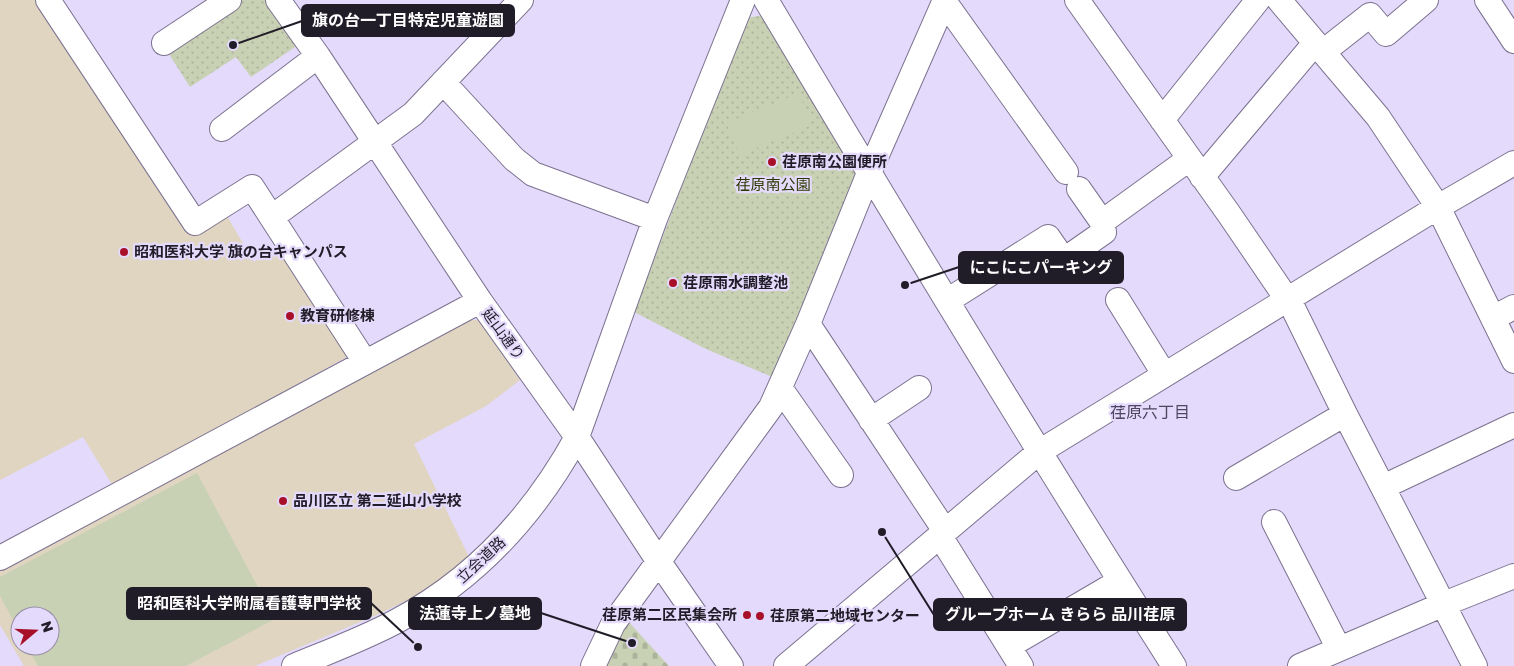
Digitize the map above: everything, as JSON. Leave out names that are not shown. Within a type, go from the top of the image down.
[{"type":"street","points":[[48,0],[195,223],[252,187],[365,362]]},
{"type":"street","points":[[164,43],[229,0]]},
{"type":"street","name":"延山通り","points":[[278,0],[318,56],[480,301],[577,437],[659,562],[731,666]]},
{"type":"street","points":[[272,217],[413,114],[521,0]]},
{"type":"street","name":"立会道路","points":[[294,666],[395,622],[444,593],[477,566],[518,524],[560,467],[577,437],[655,219],[743,0]]},
{"type":"street","points":[[766,0],[1039,452],[1174,666]]},
{"type":"street","points":[[594,666],[613,624],[771,407],[808,324],[869,173],[945,0]]},
{"type":"street","points":[[945,0],[1102,222],[1104,232],[1064,260],[1048,237],[947,301]]},
{"type":"street","points":[[1077,0],[1293,308],[1345,414],[1475,666]]},
{"type":"street","points":[[1162,120],[1258,0]]},
{"type":"street","points":[[1280,0],[1378,117],[1438,207],[1514,361]]},
{"type":"street","points":[[1102,222],[1196,168],[1319,47],[1370,15],[1386,34],[1426,0]]},
{"type":"street","points":[[1487,0],[1514,41]]},
{"type":"street","points":[[222,129],[318,56]]},
{"type":"street","points":[[443,82],[514,159],[532,174],[655,219]]},
{"type":"street","points":[[786,666],[1039,452],[1438,207],[1514,163]]},
{"type":"street","points":[[1118,300],[1164,374]]},
{"type":"street","points":[[0,558],[480,301]]},
{"type":"street","points":[[1493,318],[1514,308]]},
{"type":"street","points":[[808,324],[943,534],[1021,666]]},
{"type":"street","points":[[780,388],[840,475]]},
{"type":"street","points":[[871,420],[919,388]]},
{"type":"street","points":[[1236,478],[1345,414]]},
{"type":"street","points":[[1383,487],[1514,425]]},
{"type":"street","points":[[1274,522],[1321,660],[1444,604],[1514,576]]},
{"type":"street","points":[[1009,646],[1120,581]]},
{"type":"shaded area","name":"昭和医科大学 旗の台キャンパス","points":[[0,0],[43,0],[198,228],[224,211],[254,262],[283,243],[354,353],[113,486],[83,437],[0,480]]},
{"type":"shaded area","name":"品川区立 第二延山小学校","points":[[469,320],[479,320],[520,380],[486,406],[414,444],[470,559],[428,590],[379,614],[255,666],[24,666],[18,656],[60,656],[60,606],[10,606],[10,642],[0,625],[0,567]]},
{"type":"green space","points":[[238,0],[271,0],[301,43],[251,77],[236,57],[190,87],[165,48]]},
{"type":"green space","name":"荏原南公園","points":[[764,15],[869,173],[782,381],[706,349],[634,312],[746,18]]},
{"type":"green space","points":[[799,93],[812,125],[740,155],[726,123]]},
{"type":"green space","points":[[197,473],[275,619],[186,666],[38,666],[32,656],[60,656],[60,606],[10,606],[10,614],[0,596],[0,577]]},
{"type":"green space","points":[[627,620],[669,666],[603,666]]},
{"type":"place","name":"旗の台一丁目特定児童遊園","points":[[233,45]]},
{"type":"place","name":"荏原南公園便所","points":[[772,162]]},
{"type":"place","name":"昭和医科大学 旗の台キャンパス","points":[[124,252]]},
{"type":"place","name":"荏原雨水調整池","points":[[673,283]]},
{"type":"place","name":"にこにこパーキング","points":[[905,285]]},
{"type":"place","name":"教育研修棟","points":[[290,316]]},
{"type":"place","name":"品川区立 第二延山小学校","points":[[283,501]]},
{"type":"place","name":"グループホーム きらら 品川荏原","points":[[882,532]]},
{"type":"place","name":"荏原第二区民集会所","points":[[747,615]]},
{"type":"place","name":"荏原第二地域センター","points":[[760,616]]},
{"type":"place","name":"法蓮寺上ノ墓地","points":[[632,643]]},
{"type":"place","name":"昭和医科大学附属看護専門学校","points":[[418,647]]},
{"type":"district","name":"荏原六丁目","points":[[1150,412]]}]
